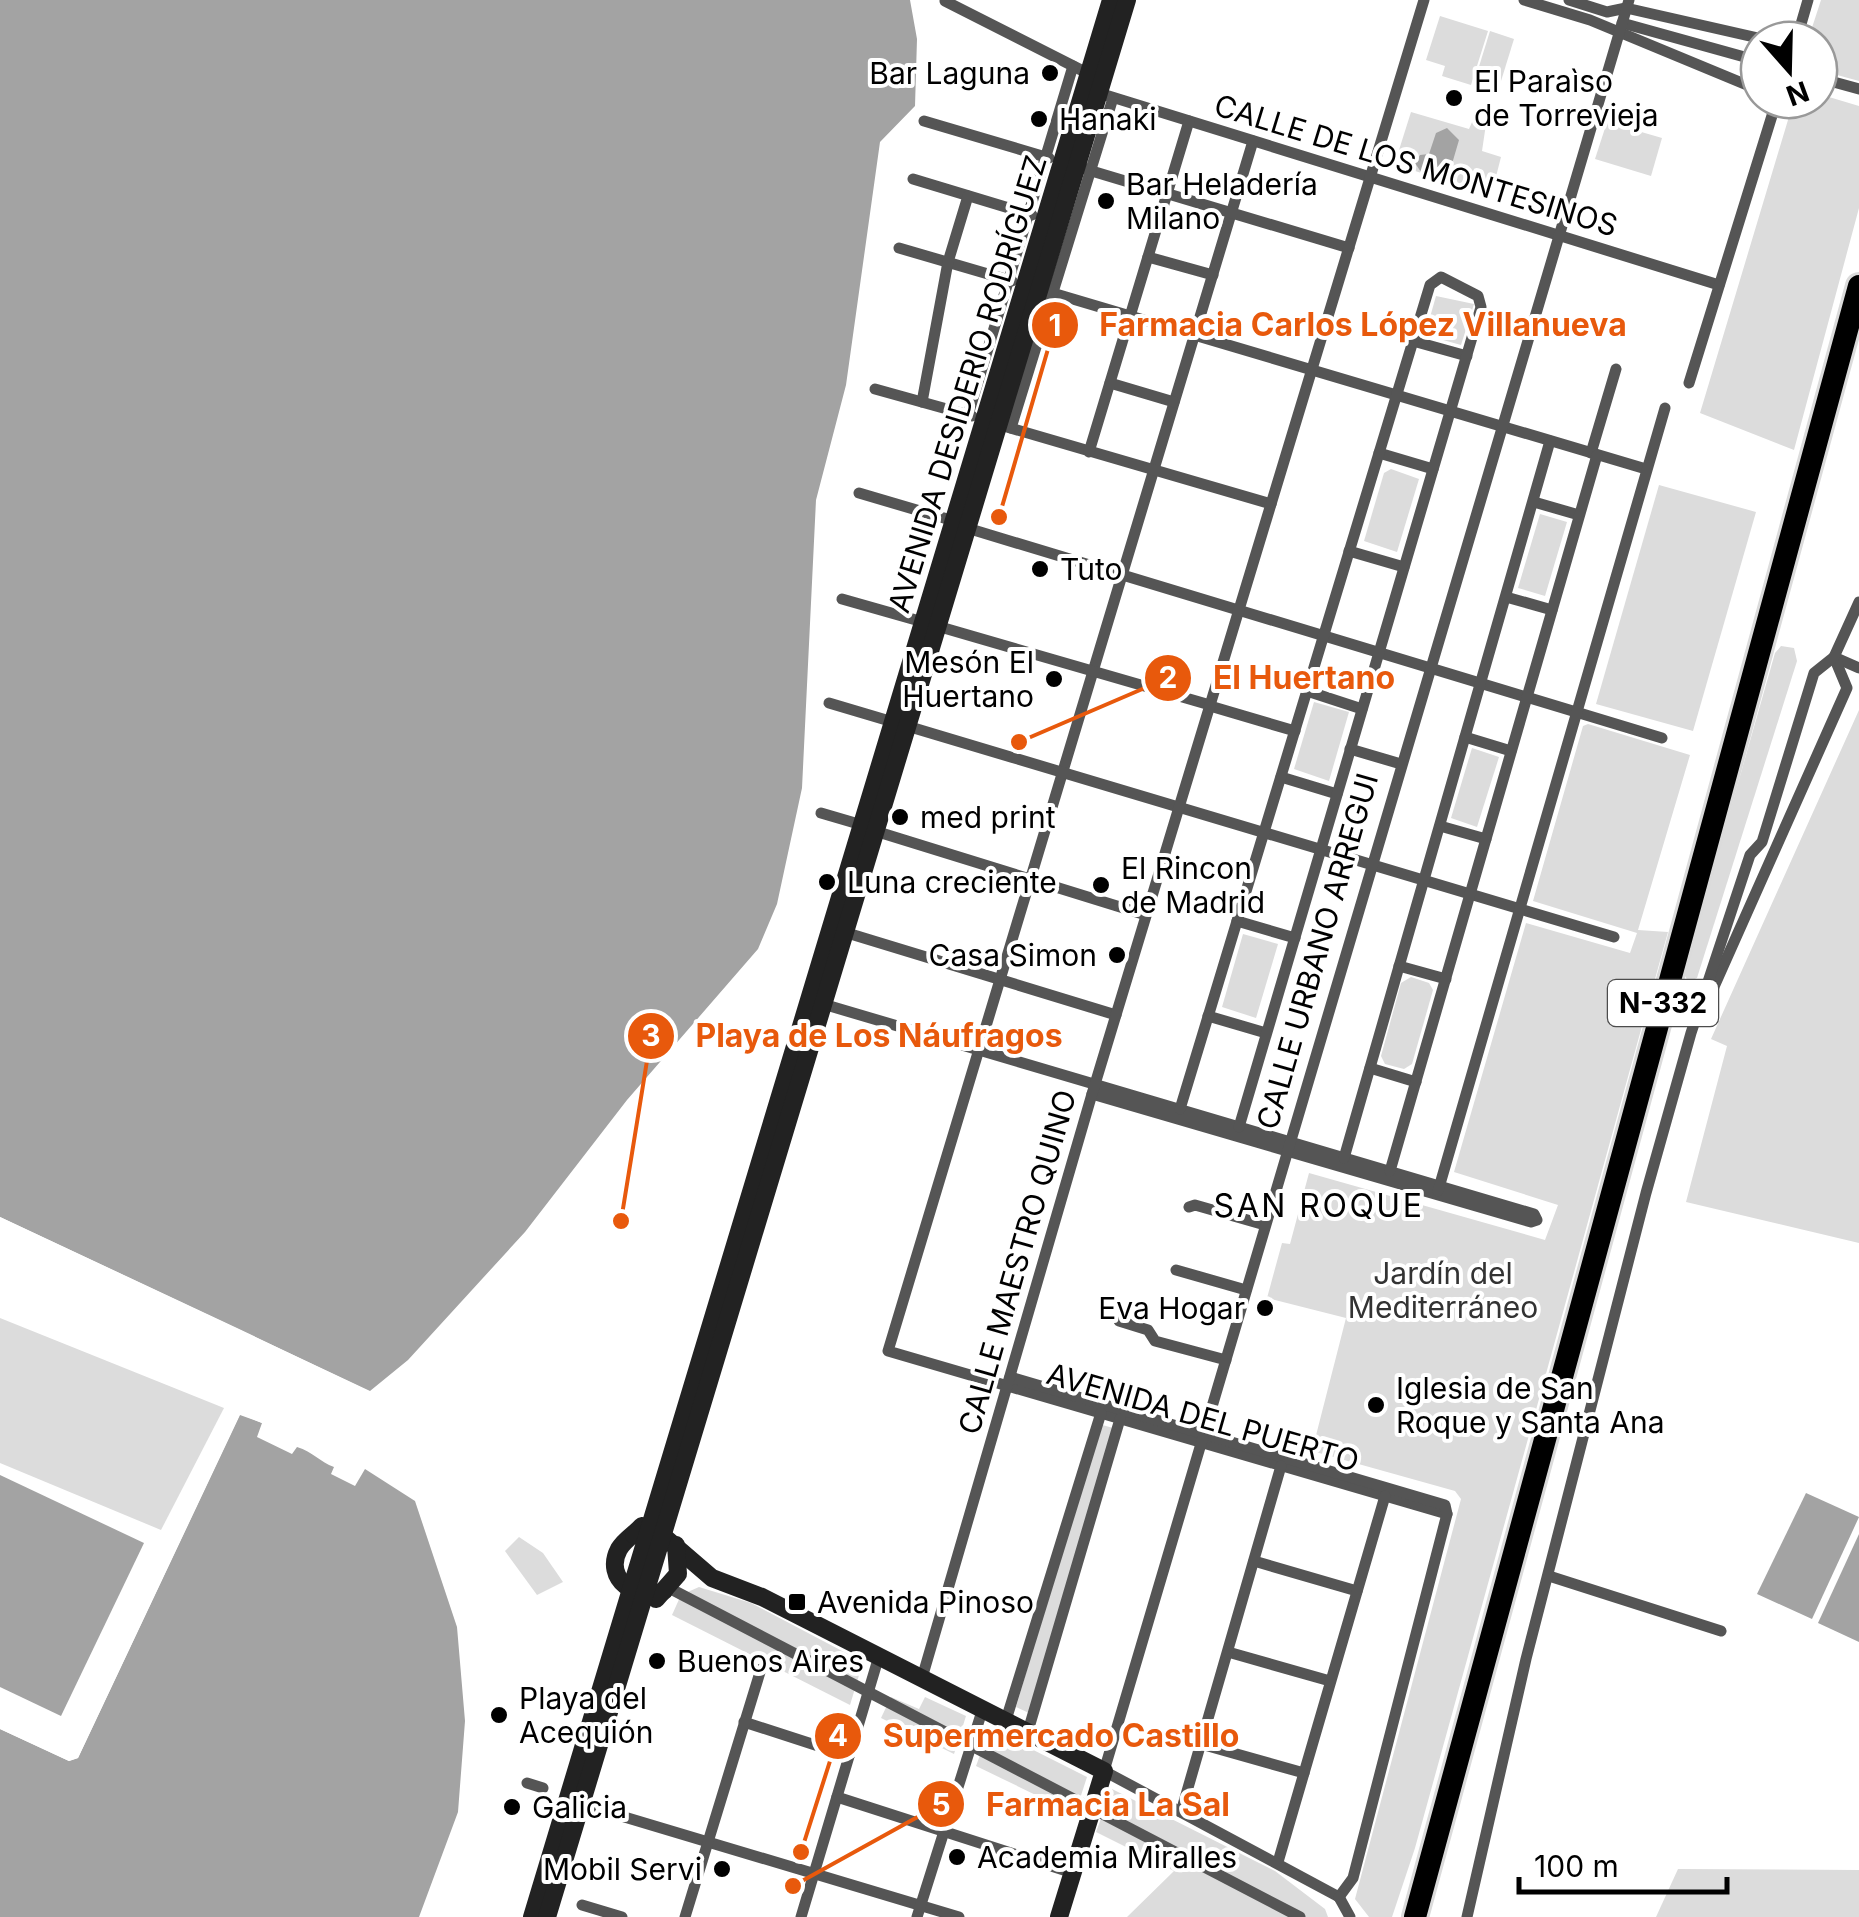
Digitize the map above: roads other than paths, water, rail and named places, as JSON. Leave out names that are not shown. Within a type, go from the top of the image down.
[{"type":"highway","name":"N-332","points":[[1415,1917],[1859,286]]},
{"type":"highway","points":[[1425,1917],[1465,1752],[1468,1720]]},
{"type":"highway","name":"N-332","points":[[1406,1917],[1434,1842]]},
{"type":"street","name":"AVENIDA DESIDERIO RODRÍGUEZ","points":[[662,1512],[1069,164],[1081,70],[1112,0]]},
{"type":"street","name":"AVENIDA DESIDERIO RODRÍGUEZ","points":[[991,422],[1032,287],[1037,217],[1106,96],[1127,0]]},
{"type":"street","name":"CALLE MAESTRO QUINO","points":[[922,1678],[1116,1015],[1424,0]]},
{"type":"street","points":[[1524,0],[1739,56]]},
{"type":"street","points":[[1569,0],[1606,12],[1627,4],[1739,33]]},
{"type":"street","points":[[945,2],[1081,70]]},
{"type":"street","name":"CALLE URBANO ARREGUI","points":[[1059,1917],[1627,4]]},
{"type":"street","points":[[1620,28],[1739,81]]},
{"type":"street","name":"CALLE DE LOS MONTESINOS","points":[[1106,96],[1719,285]]},
{"type":"street","points":[[1689,384],[1771,120]]},
{"type":"street","points":[[924,121],[1349,248]]},
{"type":"street","points":[[1089,452],[1189,121]]},
{"type":"street","points":[[978,1050],[1254,141]]},
{"type":"street","points":[[912,179],[1037,217]]},
{"type":"street","points":[[922,402],[948,262],[968,196]]},
{"type":"street","points":[[899,248],[1646,469]]},
{"type":"street","points":[[1148,257],[1213,275]]},
{"type":"street","points":[[1180,1109],[1430,284],[1436,278],[1444,278],[1481,301],[1239,1126]]},
{"type":"street","points":[[1413,340],[1466,356]]},
{"type":"street","points":[[1390,1172],[1579,515],[1616,369]]},
{"type":"street","points":[[1110,382],[1174,402]]},
{"type":"street","points":[[875,389],[1271,504]]},
{"type":"street","points":[[1438,1190],[1664,408]]},
{"type":"street","points":[[1344,1158],[1550,441]]},
{"type":"street","points":[[1379,452],[1433,469]]},
{"type":"street","points":[[859,493],[1662,738]]},
{"type":"street","points":[[1534,502],[1579,515]]},
{"type":"street","points":[[1349,551],[1404,567]]},
{"type":"street","points":[[1506,597],[1552,610]]},
{"type":"street","points":[[842,599],[1295,731]]},
{"type":"street","points":[[1467,1917],[1494,1791],[1691,1033],[1750,855],[1762,842],[1814,673],[1834,657],[1859,602]]},
{"type":"street","points":[[1834,657],[1859,668]]},
{"type":"street","points":[[1691,1033],[1848,688],[1834,657]]},
{"type":"street","points":[[1307,691],[1362,709]]},
{"type":"street","points":[[829,702],[1614,937]]},
{"type":"street","points":[[1466,737],[1511,751]]},
{"type":"street","points":[[1350,750],[1401,764]]},
{"type":"street","points":[[1281,777],[1337,794]]},
{"type":"street","points":[[821,813],[1146,915]]},
{"type":"street","points":[[1440,826],[1486,839]]},
{"type":"street","name":"AVENIDA DESIDERIO RODRÍGUEZ","points":[[662,1512],[823,1004],[869,828]]},
{"type":"street","points":[[1762,842],[1778,848]]},
{"type":"street","points":[[1741,885],[1758,892]]},
{"type":"street","points":[[1237,921],[1294,938]]},
{"type":"street","points":[[844,932],[1116,1015]]},
{"type":"street","points":[[1400,966],[1446,979]]},
{"type":"street","points":[[823,1004],[1094,1089],[1288,1146],[1438,1190],[1534,1214],[1537,1220],[1531,1222],[1438,1190],[1390,1172],[1344,1158],[1288,1146],[1239,1126],[1094,1089]]},
{"type":"street","points":[[1208,1016],[1266,1033]]},
{"type":"street","name":"AVENIDA DEL PUERTO","points":[[978,1050],[888,1351],[1438,1501],[1447,1514]]},
{"type":"street","points":[[1370,1068],[1416,1082]]},
{"type":"street","points":[[1189,1207],[1195,1204],[1265,1225]]},
{"type":"street","points":[[1176,1270],[1246,1290]]},
{"type":"street","points":[[1119,1322],[1148,1330],[1155,1341],[1226,1360]]},
{"type":"street","name":"AVENIDA DEL PUERTO","points":[[1009,1381],[1100,1413],[1203,1438],[1282,1466],[1447,1514]]},
{"type":"street","points":[[1006,1720],[1100,1413]]},
{"type":"street","points":[[1028,1732],[1120,1418]]},
{"type":"street","points":[[1181,1812],[1282,1466]]},
{"type":"street","points":[[1278,1862],[1384,1496]]},
{"type":"street","points":[[532,1917],[638,1593],[648,1534],[662,1512]]},
{"type":"street","points":[[662,1512],[648,1534],[619,1550],[616,1564],[620,1578],[638,1593],[712,1578]]},
{"type":"street","points":[[638,1615],[678,1574],[678,1550],[662,1512]]},
{"type":"street","points":[[1338,1896],[1353,1878],[1447,1514]]},
{"type":"street","points":[[648,1534],[678,1550],[712,1578],[762,1597],[1278,1862],[1338,1896],[1350,1917]]},
{"type":"street","points":[[1254,1562],[1357,1591]]},
{"type":"street","points":[[1549,1576],[1721,1630]]},
{"type":"street","points":[[666,1590],[1300,1917]]},
{"type":"street","points":[[546,1917],[638,1615],[638,1593]]},
{"type":"street","points":[[1228,1652],[1330,1682]]},
{"type":"street","points":[[801,1917],[879,1656]]},
{"type":"street","points":[[686,1917],[761,1669]]},
{"type":"street","points":[[919,1911],[983,1708]]},
{"type":"street","points":[[744,1722],[849,1756]]},
{"type":"street","points":[[1201,1744],[1304,1773]]},
{"type":"street","points":[[527,1783],[543,1788]]},
{"type":"street","points":[[837,1796],[1073,1872]]},
{"type":"street","points":[[581,1804],[814,1874],[919,1911],[959,1917]]},
{"type":"street","points":[[576,1904],[622,1917]]},
{"type":"place","name":"Bar Laguna","points":[[1050,73]]},
{"type":"place","name":"El Paraìso de Torrevieja","points":[[1454,98]]},
{"type":"place","name":"Hanaki","points":[[1039,119]]},
{"type":"place","name":"Bar Heladería Milano","points":[[1106,201]]},
{"type":"place","name":"Farmacia Carlos López Villanueva","points":[[999,517]]},
{"type":"place","name":"Tuto","points":[[1040,569]]},
{"type":"place","name":"Mesón El Huertano","points":[[1054,679]]},
{"type":"place","name":"El Huertano","points":[[1019,742]]},
{"type":"place","name":"med print","points":[[900,817]]},
{"type":"place","name":"Luna creciente","points":[[827,882]]},
{"type":"place","name":"El Rincon de Madrid","points":[[1101,885]]},
{"type":"place","name":"Casa Simon","points":[[1117,955]]},
{"type":"place","name":"Playa de Los Náufragos","points":[[621,1221]]},
{"type":"place","name":"Eva Hogar","points":[[1265,1308]]},
{"type":"place","name":"Iglesia de San Roque y Santa Ana","points":[[1376,1405]]},
{"type":"place","name":"Avenida Pinoso","points":[[797,1602]]},
{"type":"place","name":"Buenos Aires","points":[[657,1661]]},
{"type":"place","name":"Playa del Acequión","points":[[499,1715]]},
{"type":"place","name":"Galicia","points":[[512,1807]]},
{"type":"place","name":"Supermercado Castillo","points":[[801,1852]]},
{"type":"place","name":"Academia Miralles","points":[[957,1857]]},
{"type":"place","name":"Mobil Servi","points":[[722,1869]]},
{"type":"place","name":"Farmacia La Sal","points":[[793,1886]]},
{"type":"district","name":"SAN ROQUE","points":[[1319,1205]]},
{"type":"park label","name":"Jardín del Mediterráneo","points":[[1443,1290]]}]
